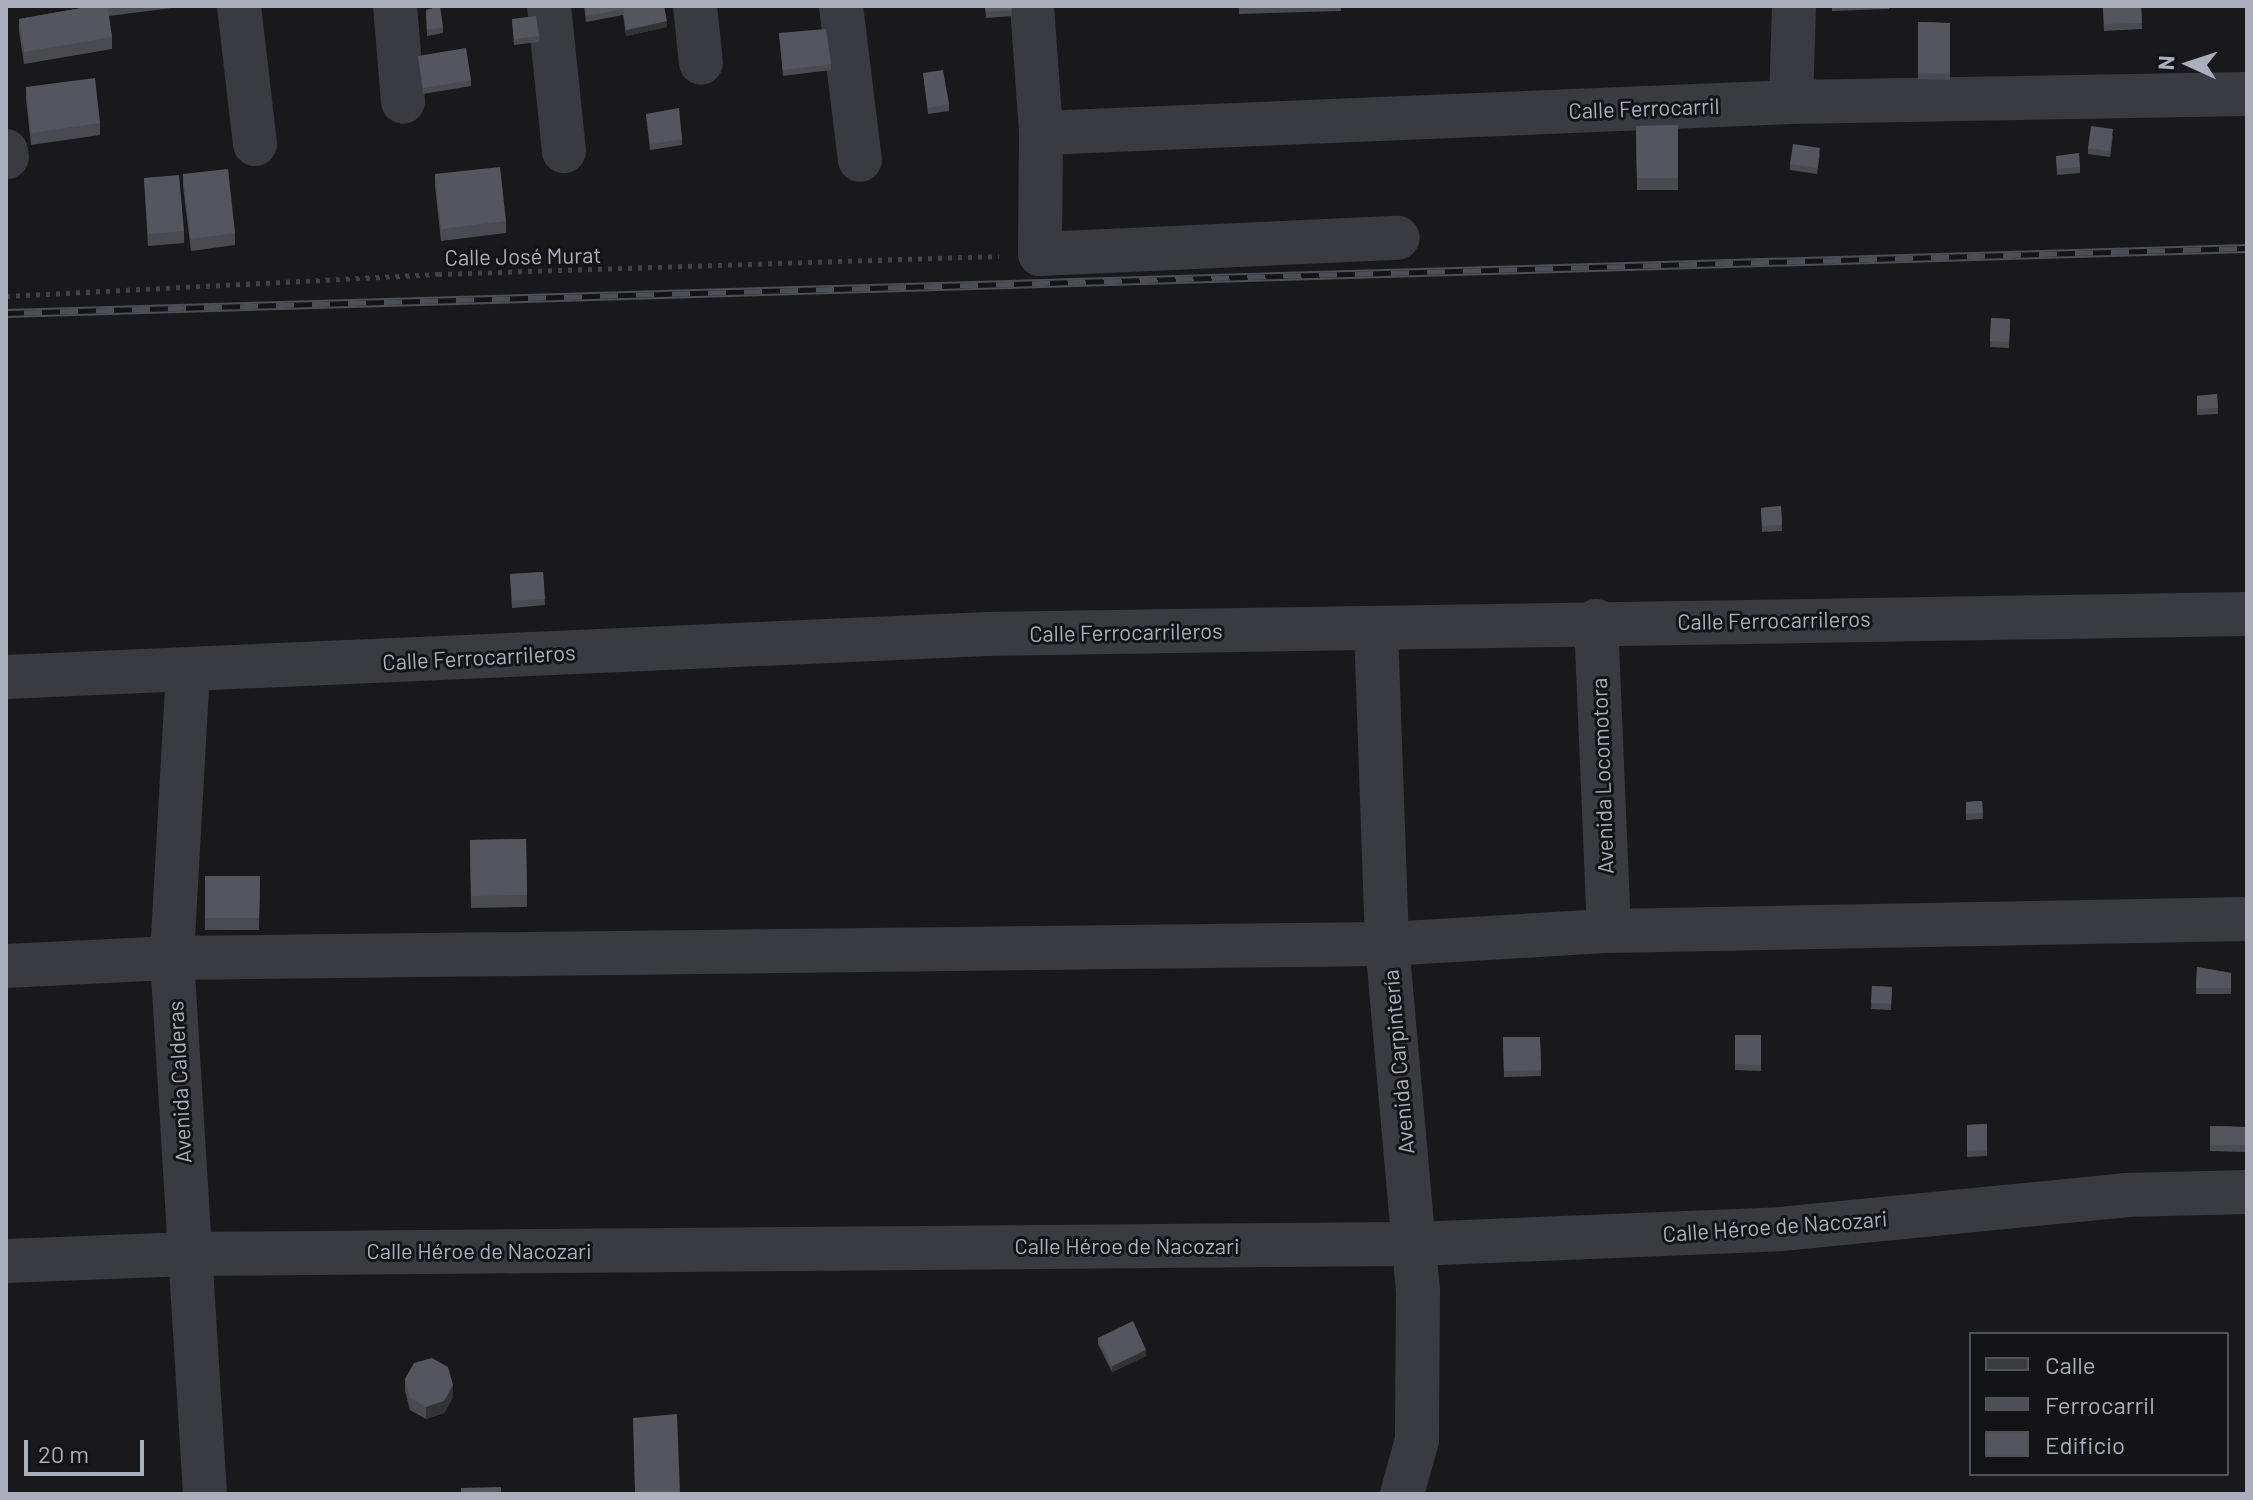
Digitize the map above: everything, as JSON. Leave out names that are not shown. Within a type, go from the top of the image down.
[{"type":"street","points":[[239,6],[255,144]]},
{"type":"street","points":[[395,6],[403,102]]},
{"type":"street","points":[[549,6],[564,151]]},
{"type":"street","points":[[695,6],[701,63]]},
{"type":"street","points":[[841,6],[860,160]]},
{"type":"street","points":[[1032,6],[1041,133],[1040,254],[1398,238]]},
{"type":"street","points":[[1791,102],[1794,6]]},
{"type":"street","name":"Calle Ferrocarril","points":[[1041,133],[1791,102],[2247,94]]},
{"type":"street","name":"Calle Ferrocarrileros","points":[[6,677],[987,634],[1596,621],[2247,614]]},
{"type":"street","name":"Avenida Locomotora","points":[[1596,621],[1609,931]]},
{"type":"street","name":"Avenida Carpintería","points":[[1376,628],[1387,944],[1415,1244],[1417,1440],[1402,1494]]},
{"type":"street","name":"Avenida Calderas","points":[[188,670],[172,958],[205,1494]]},
{"type":"street","points":[[6,966],[172,958],[1387,944],[1609,931],[2247,919]]},
{"type":"street","name":"Calle Héroe de Nacozari","points":[[6,1261],[188,1254],[1415,1244],[1781,1229],[2125,1195],[2247,1192]]},
{"type":"path","name":"Calle José Murat","points":[[6,296],[438,274],[1040,254]]},
{"type":"building","points":[[107,6],[112,37],[24,52],[19,19]]},
{"type":"building","points":[[440,6],[443,27],[427,30],[426,10]]},
{"type":"building","points":[[585,6],[664,6],[667,21],[626,30],[623,9],[586,16]]},
{"type":"building","points":[[985,6],[1011,6],[1012,10],[986,12]]},
{"type":"building","points":[[2103,6],[2141,6],[2142,23],[2104,24]]},
{"type":"building","points":[[536,16],[539,36],[514,39],[512,19]]},
{"type":"building","points":[[1918,22],[1950,23],[1950,74],[1918,73]]},
{"type":"building","points":[[826,29],[831,64],[783,70],[779,33]]},
{"type":"building","points":[[466,48],[471,80],[423,88],[418,56]]},
{"type":"building","points":[[943,70],[949,104],[928,108],[923,73]]},
{"type":"building","points":[[95,78],[100,123],[31,133],[26,87]]},
{"type":"building","points":[[679,108],[682,139],[650,144],[646,114]]},
{"type":"building","points":[[1678,125],[1678,178],[1637,178],[1636,126]]},
{"type":"building","points":[[2091,126],[2113,129],[2110,151],[2088,148]]},
{"type":"building","points":[[1793,144],[1820,148],[1817,168],[1790,164]]},
{"type":"building","points":[[2079,153],[2080,167],[2057,169],[2056,156]]},
{"type":"building","points":[[500,167],[506,221],[441,229],[435,174]]},
{"type":"building","points":[[228,169],[235,233],[191,239],[183,174]]},
{"type":"building","points":[[179,175],[184,231],[148,234],[144,178]]},
{"type":"building","points":[[1991,318],[2010,319],[2009,342],[1990,341]]},
{"type":"building","points":[[2217,394],[2218,408],[2197,409],[2197,396]]},
{"type":"building","points":[[1781,506],[1782,525],[1762,526],[1761,508]]},
{"type":"building","points":[[543,572],[545,599],[512,601],[510,574]]},
{"type":"building","points":[[1982,801],[1983,813],[1966,814],[1966,802]]},
{"type":"building","points":[[526,839],[527,895],[471,896],[470,840]]},
{"type":"building","points":[[205,876],[260,876],[259,918],[205,918]]},
{"type":"building","points":[[2197,967],[2231,973],[2231,988],[2196,988]]},
{"type":"building","points":[[1872,986],[1892,987],[1891,1004],[1871,1003]]},
{"type":"building","points":[[1735,1035],[1761,1035],[1761,1065],[1735,1064]]},
{"type":"building","points":[[1503,1037],[1540,1037],[1541,1070],[1504,1071]]},
{"type":"building","points":[[1987,1124],[1987,1150],[1967,1151],[1967,1125]]},
{"type":"building","points":[[2210,1126],[2247,1127],[2246,1145],[2210,1145]]},
{"type":"building","points":[[1133,1321],[1146,1350],[1112,1366],[1098,1338]]},
{"type":"building","points":[[432,1358],[448,1367],[453,1385],[444,1401],[426,1407],[410,1398],[405,1379],[414,1363]]},
{"type":"building","points":[[677,1414],[680,1494],[635,1494],[633,1418]]},
{"type":"building","points":[[501,1487],[501,1494],[461,1494],[461,1488]]},
{"type":"railway","points":[[6,313],[2247,248]]}]
